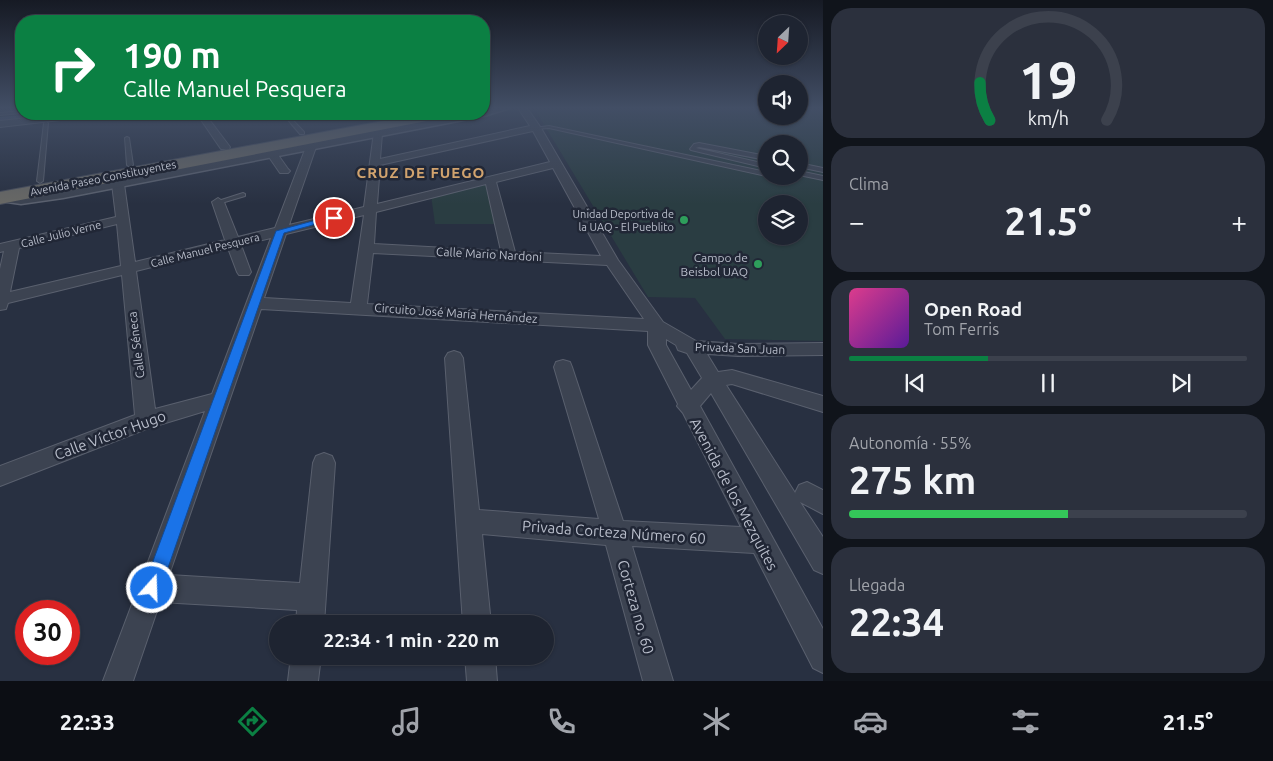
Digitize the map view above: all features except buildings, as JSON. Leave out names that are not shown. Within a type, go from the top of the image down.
[{"type":"highway","name":"Avenida Paseo Constituyentes","points":[[1,195],[302,140]]},
{"type":"highway","name":"Avenida Paseo Constituyentes","points":[[1,195],[40,181],[225,147],[307,140]]},
{"type":"street","points":[[220,140],[225,147]]},
{"type":"street","points":[[1,195],[21,200],[118,184],[272,154],[307,140]]},
{"type":"street","points":[[118,681],[281,231],[307,140]]},
{"type":"street","points":[[359,307],[376,163],[375,140]]},
{"type":"street","points":[[376,163],[482,140]]},
{"type":"street","name":"Avenida de los Mezquites","points":[[542,140],[611,261],[657,335],[687,406],[823,658]]},
{"type":"street","points":[[272,154],[284,171]]},
{"type":"street","name":"Calle Manuel Pesquera","points":[[0,301],[555,164]]},
{"type":"street","points":[[490,179],[509,255]]},
{"type":"street","name":"Calle Séneca","points":[[118,184],[134,334],[146,420]]},
{"type":"street","points":[[218,202],[244,272]]},
{"type":"street","name":"Calle Julio Verne","points":[[6,247],[123,219]]},
{"type":"street","points":[[0,301],[6,247]]},
{"type":"street","name":"Calle Mario Nardoni","points":[[367,248],[611,261]]},
{"type":"street","name":"Circuito José María Hernández","points":[[255,302],[359,307],[657,335]]},
{"type":"street","name":"Avenida de los Mezquites","points":[[657,335],[693,347],[823,561]]},
{"type":"street","name":"Privada San Juan","points":[[693,347],[755,350],[823,349]]},
{"type":"street","points":[[454,358],[476,615]]},
{"type":"street","name":"Corteza no. 60","points":[[563,367],[658,681]]},
{"type":"street","points":[[687,406],[712,380],[732,377],[823,404]]},
{"type":"street","name":"Calle Víctor Hugo","points":[[0,476],[146,420],[221,399]]},
{"type":"street","points":[[311,615],[324,463]]},
{"type":"street","name":"Privada Corteza Número 60","points":[[468,521],[615,534],[760,541]]},
{"type":"street","points":[[152,588],[314,597]]},
{"type":"street","points":[[303,681],[305,665]]},
{"type":"street","points":[[481,665],[482,681]]},
{"type":"lane","points":[[40,181],[44,140]]},
{"type":"lane","points":[[126,140],[130,165]]},
{"type":"lane","points":[[608,140],[758,172]]},
{"type":"lane","points":[[758,156],[699,145],[696,145],[693,149],[758,164]]},
{"type":"lane","points":[[808,167],[823,170]]},
{"type":"lane","points":[[808,175],[823,178]]},
{"type":"lane","points":[[218,202],[243,195]]},
{"type":"green space","name":"Unidad Deportiva de la UAQ - El Pueblito","points":[[553,140],[758,140],[758,185],[808,185],[808,140],[823,140],[823,341],[725,339],[695,298],[648,297]]},
{"type":"green space","points":[[487,181],[499,224],[435,224],[431,195]]},
{"type":"place","name":"Unidad Deportiva de la UAQ - El Pueblito","points":[[684,220]]},
{"type":"place","name":"Campo de Beisbol UAQ","points":[[758,264]]},
{"type":"district","name":"CRUZ DE FUEGO","points":[[421,172]]},
{"type":"route","points":[[152,588],[281,231],[334,218]]}]
